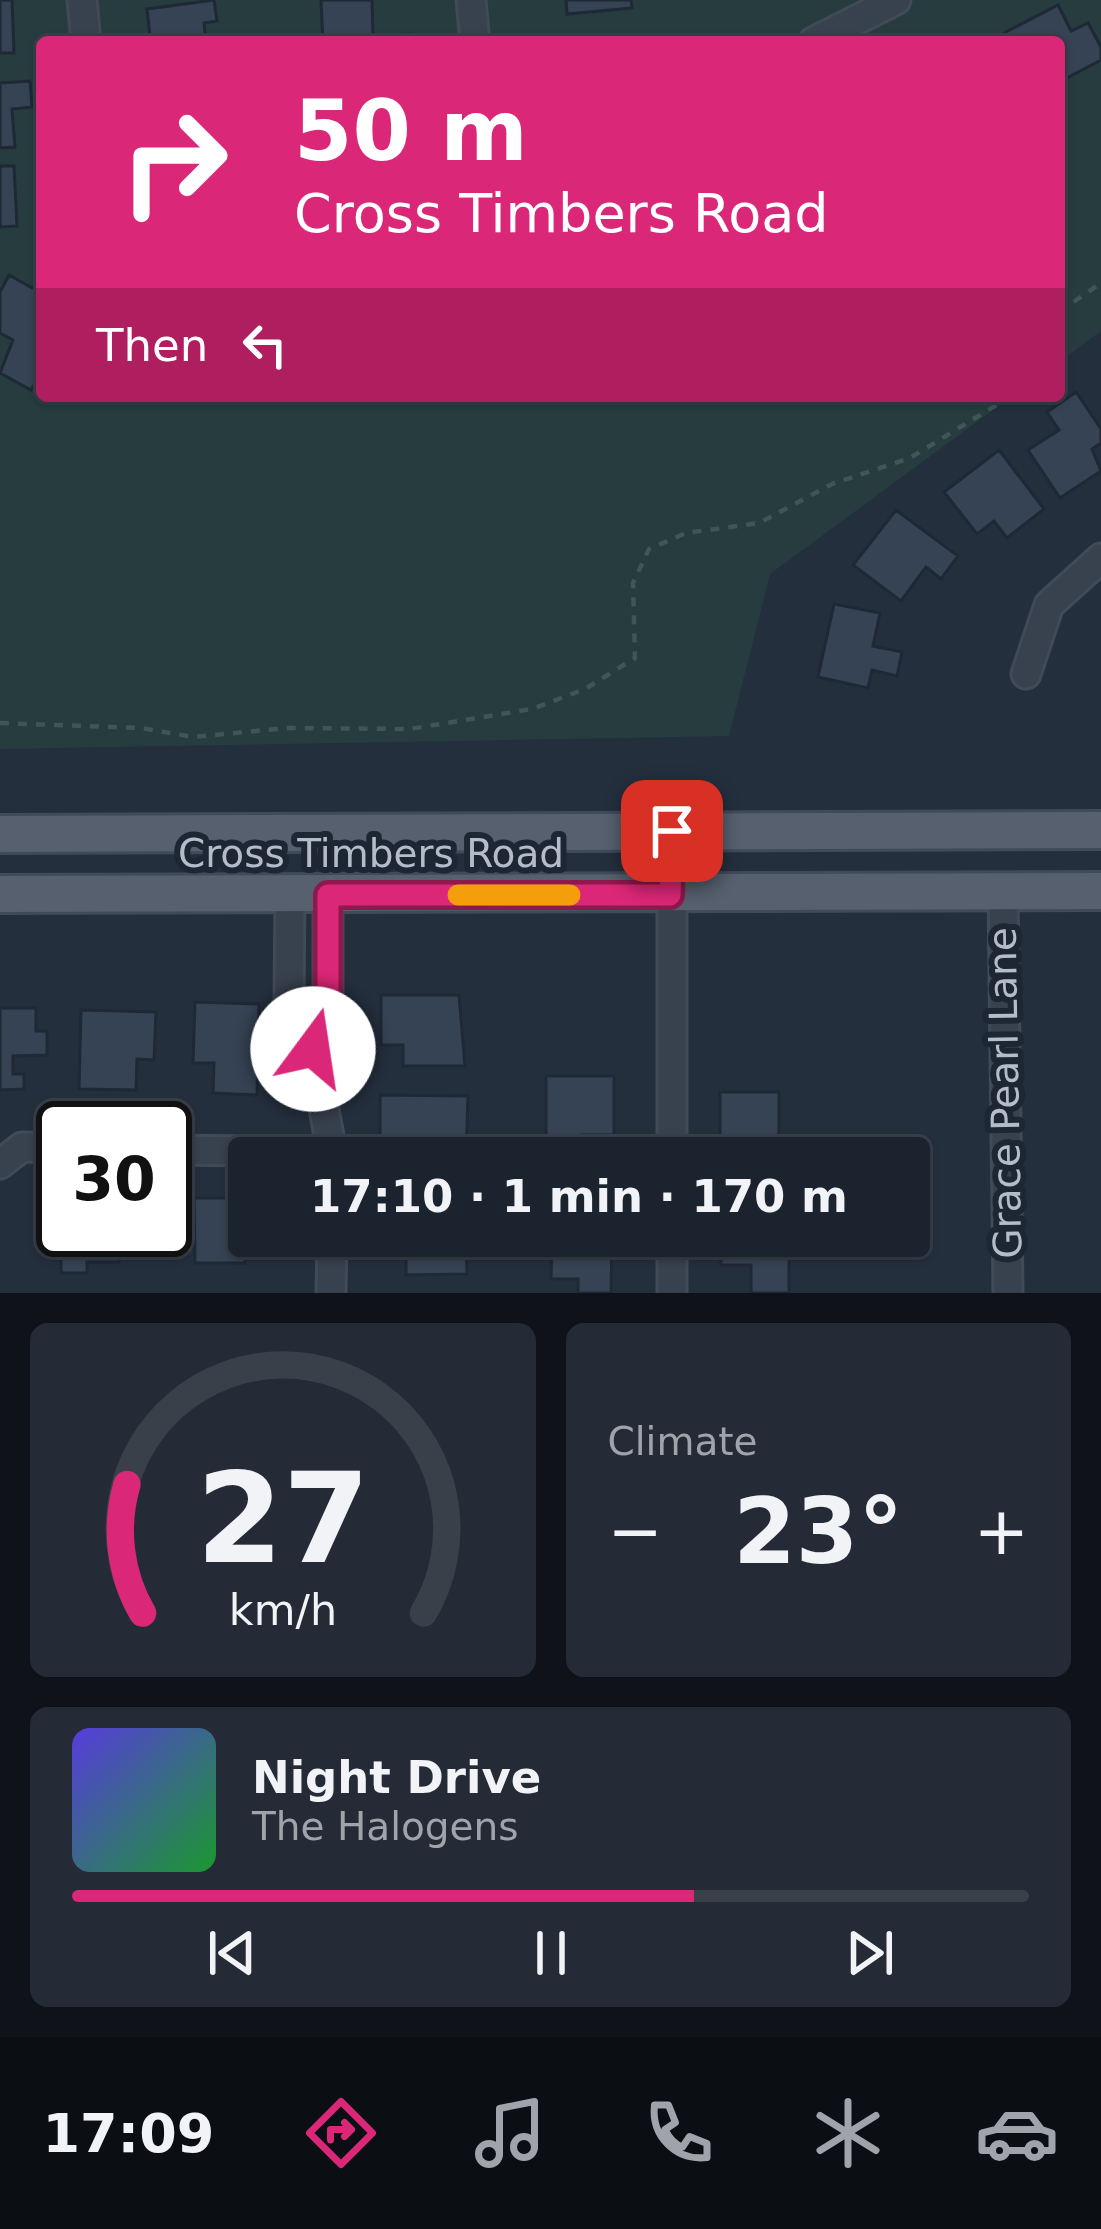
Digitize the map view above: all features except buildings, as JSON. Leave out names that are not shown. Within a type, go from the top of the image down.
[{"type":"main road","name":"Cross Timbers Road","points":[[0,834],[1101,830]]},
{"type":"main road","name":"Cross Timbers Road","points":[[0,894],[1101,891]]},
{"type":"street","points":[[82,0],[85,36]]},
{"type":"street","points":[[471,0],[474,36]]},
{"type":"street","points":[[825,36],[896,0]]},
{"type":"street","points":[[1026,674],[1049,604],[1101,558]]},
{"type":"street","points":[[672,831],[672,1137]]},
{"type":"street","name":"Grace Pearl Lane","points":[[1003,892],[1007,1293]]},
{"type":"street","points":[[290,894],[289,1001],[313,1049],[330,1137]]},
{"type":"street","points":[[313,1049],[328,1002],[328,895]]},
{"type":"street","points":[[0,1164],[22,1147],[36,1147]]},
{"type":"street","points":[[192,1151],[228,1152]]},
{"type":"street","points":[[331,1293],[332,1257]]},
{"type":"street","points":[[672,1257],[672,1293]]},
{"type":"path","points":[[1065,308],[1101,283]]},
{"type":"path","points":[[0,723],[141,728],[217,737],[287,728],[410,729],[532,709],[585,689],[635,658],[633,583],[649,549],[686,533],[759,524],[832,484],[910,458],[960,422],[999,402]]},
{"type":"green space","points":[[0,0],[1101,0],[1101,331],[1065,358],[1065,36],[36,36],[36,402],[1004,402],[770,574],[729,736],[0,749]]},
{"type":"slow traffic","points":[[458,895],[570,895]]},
{"type":"route","points":[[313,1049],[328,1002],[328,895],[670,895],[672,831]]}]
